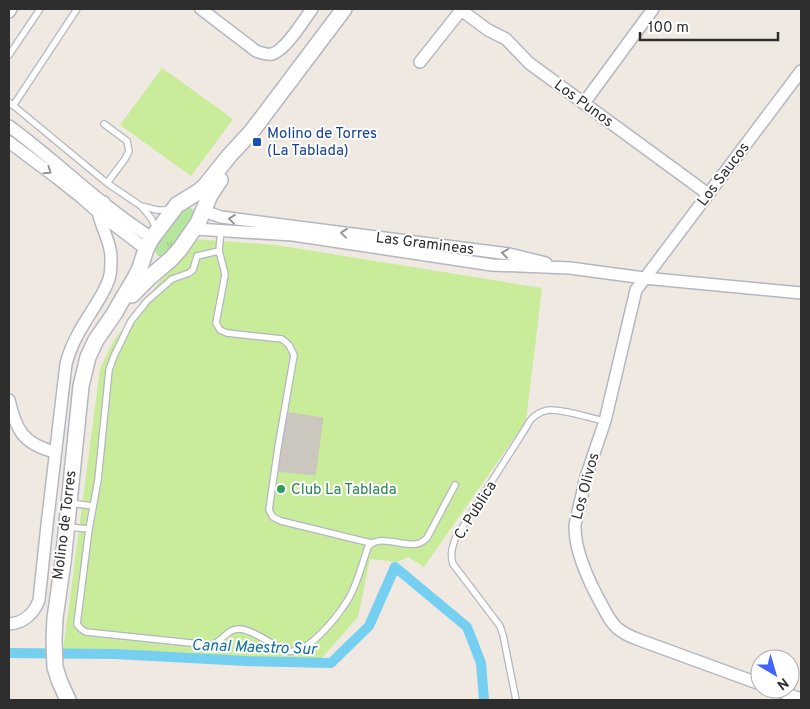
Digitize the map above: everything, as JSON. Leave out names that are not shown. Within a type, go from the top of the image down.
[{"type":"main road","name":"Molino de Torres","points":[[68,700],[59,680],[54,659],[54,640],[81,386],[88,356],[138,274],[152,239],[177,206],[205,186],[252,130],[344,9]]},
{"type":"main road","name":"Molino de Torres","points":[[114,314],[151,276],[171,259],[195,229],[212,191],[235,159],[252,130]]},
{"type":"main road","points":[[177,206],[189,201],[204,211]]},
{"type":"main road","points":[[152,239],[151,256],[157,261],[164,262],[171,259]]},
{"type":"main road","name":"Molino de Torres","points":[[57,600],[58,562],[69,470],[74,450]]},
{"type":"street","points":[[201,9],[256,50],[265,54],[271,54],[282,48],[312,9]]},
{"type":"street","points":[[584,103],[653,9]]},
{"type":"street","points":[[420,62],[462,10]]},
{"type":"street","name":"Los Punos","points":[[462,10],[488,30],[506,39],[529,63],[708,194]]},
{"type":"street","name":"Los Saucos","points":[[644,278],[801,71]]},
{"type":"street","points":[[9,126],[101,207]]},
{"type":"street","points":[[10,146],[25,139]]},
{"type":"street","points":[[10,146],[152,239]]},
{"type":"street","points":[[9,624],[22,621],[30,615],[37,608],[40,600],[66,364],[77,336],[108,284],[110,275],[110,246],[100,222],[101,207]]},
{"type":"street","points":[[204,211],[261,227]]},
{"type":"street","points":[[195,229],[221,230],[261,227]]},
{"type":"street","name":"Las Gramineas","points":[[261,227],[279,229],[294,235],[492,265],[570,268],[644,278],[801,293]]},
{"type":"street","name":"Los Olivos","points":[[644,278],[634,295],[605,421],[586,477],[574,533],[576,544],[588,578],[611,622],[626,635],[750,680]]},
{"type":"street","points":[[9,400],[22,435],[38,448],[55,452]]},
{"type":"lane","points":[[9,55],[40,9]]},
{"type":"lane","points":[[77,9],[11,104],[107,183],[141,206],[151,218],[152,239]]},
{"type":"lane","points":[[104,124],[127,141],[129,151],[125,160],[107,183]]},
{"type":"lane","points":[[141,206],[162,211],[177,206]]},
{"type":"lane","points":[[221,230],[219,251],[225,276],[216,323],[220,330],[227,333],[282,338],[289,345],[294,355],[278,447],[270,510],[273,517],[281,521],[371,544]]},
{"type":"lane","points":[[219,251],[197,256],[193,270],[172,279],[147,301],[131,320],[109,370],[98,480],[89,529],[77,624],[81,629],[86,632],[210,645],[216,644],[228,632],[236,629],[245,629],[288,652],[298,650],[310,643],[326,629],[349,597],[368,547],[377,540],[421,544],[427,538],[455,485]]},
{"type":"lane","name":"C. Publica","points":[[516,700],[500,626],[453,564],[452,546],[529,420],[537,414],[548,410],[605,421]]},
{"type":"lane","points":[[69,503],[93,506]]},
{"type":"lane","points":[[67,527],[89,529]]},
{"type":"green space","points":[[162,68],[233,119],[191,176],[120,125]]},
{"type":"green space","points":[[185,207],[193,210],[196,218],[164,257],[158,255],[155,246],[180,211]]},
{"type":"green space","name":"Club La Tablada","points":[[193,239],[276,245],[542,288],[526,421],[424,567],[408,557],[397,562],[370,559],[358,617],[321,659],[201,657],[63,651],[100,369],[114,340]]},
{"type":"building","points":[[286,412],[323,418],[315,475],[277,471]]},
{"type":"waterway","name":"Canal Maestro Sur","points":[[9,653],[115,654],[246,661],[331,663],[369,626],[395,567],[467,627],[481,663],[484,700]]},
{"type":"place","name":"Molino de Torres (La Tablada)","points":[[257,142]]},
{"type":"place","name":"Club La Tablada","points":[[281,489]]}]
